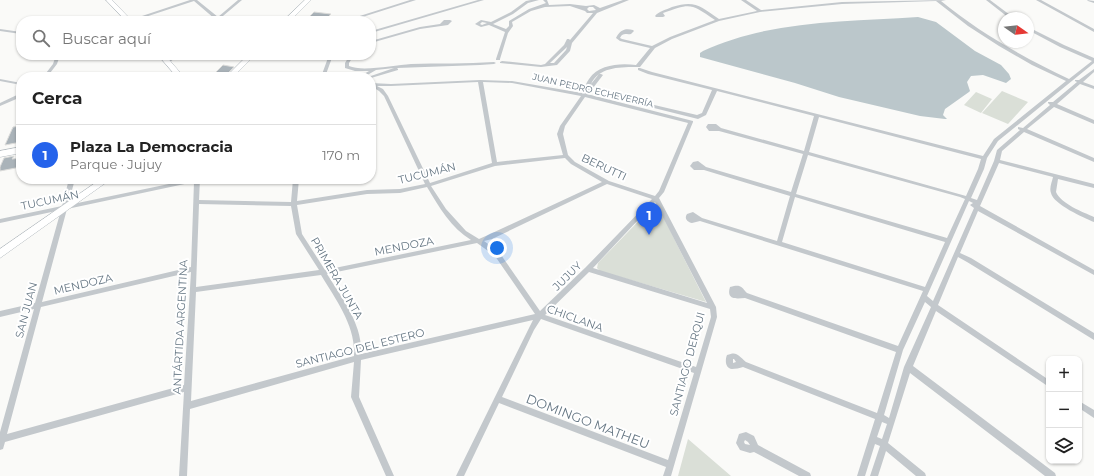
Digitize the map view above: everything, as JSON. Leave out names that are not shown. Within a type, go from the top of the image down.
[{"type":"street","points":[[109,0],[124,16]]},
{"type":"street","points":[[144,16],[194,0],[212,16]]},
{"type":"street","points":[[221,16],[240,0]]},
{"type":"street","points":[[291,16],[308,0]]},
{"type":"street","points":[[298,16],[314,0]]},
{"type":"street","points":[[362,16],[414,0]]},
{"type":"street","points":[[376,30],[474,1],[482,0]]},
{"type":"street","points":[[538,0],[534,2],[535,4],[545,6]]},
{"type":"street","points":[[507,31],[491,23],[512,13],[527,2],[538,0]]},
{"type":"street","points":[[545,0],[548,3],[545,6]]},
{"type":"street","points":[[545,0],[586,10],[597,11]]},
{"type":"street","points":[[607,0],[613,4]]},
{"type":"street","points":[[568,44],[597,11],[627,0]]},
{"type":"street","points":[[743,0],[760,11]]},
{"type":"street","points":[[805,0],[814,5]]},
{"type":"street","points":[[944,0],[867,1],[814,5],[760,11],[718,20],[677,35],[653,47],[637,67],[650,73],[984,158],[993,154],[996,161]]},
{"type":"street","points":[[988,0],[1004,12]]},
{"type":"street","points":[[1038,0],[1094,31]]},
{"type":"street","points":[[1089,0],[1094,2]]},
{"type":"street","points":[[938,1],[963,22],[992,42],[1070,80],[1094,88]]},
{"type":"street","points":[[586,10],[592,6],[613,4]]},
{"type":"street","points":[[660,13],[687,4],[693,4],[718,20]]},
{"type":"street","points":[[497,61],[507,31],[511,26],[510,23],[513,20],[530,10],[545,6],[568,5]]},
{"type":"street","points":[[592,6],[598,8],[597,11]]},
{"type":"street","points":[[376,69],[376,73],[415,64],[438,65],[497,61],[544,66],[558,62],[568,50],[568,44],[587,16],[586,10]]},
{"type":"street","points":[[376,41],[442,24]]},
{"type":"street","points":[[0,30],[16,32]]},
{"type":"street","points":[[860,476],[900,352],[981,169],[984,158],[996,140],[1094,60],[1062,46],[1034,31]]},
{"type":"street","points":[[624,32],[619,36],[619,39],[653,47]]},
{"type":"street","points":[[49,72],[56,60]]},
{"type":"street","points":[[170,60],[167,62],[176,72]]},
{"type":"street","points":[[235,72],[247,60]]},
{"type":"street","points":[[242,72],[254,60]]},
{"type":"street","points":[[325,72],[329,60]]},
{"type":"street","points":[[349,60],[346,65],[349,68],[360,70],[376,69]]},
{"type":"street","name":"BERUTTI","points":[[637,67],[620,68],[609,71],[600,76],[585,92],[561,129],[562,144],[566,156],[580,168],[607,182],[656,198]]},
{"type":"street","points":[[370,72],[376,69]]},
{"type":"street","points":[[874,476],[909,366],[1002,146],[1094,70]]},
{"type":"street","points":[[376,74],[383,71]]},
{"type":"street","points":[[0,80],[16,83]]},
{"type":"street","points":[[480,81],[495,164]]},
{"type":"street","name":"JUAN PEDRO ECHEVERRÍA","points":[[376,84],[505,81],[585,92],[691,122]]},
{"type":"street","name":"CHICLANA","points":[[376,87],[386,96],[428,186],[444,210],[457,227],[464,233],[491,248],[540,316],[698,371]]},
{"type":"street","points":[[644,102],[648,105],[698,117],[704,114],[715,90]]},
{"type":"street","points":[[0,105],[16,97]]},
{"type":"street","points":[[1045,101],[1094,122]]},
{"type":"street","points":[[779,242],[817,116]]},
{"type":"street","name":"JUJUY","points":[[460,476],[532,328],[540,316],[588,269],[661,192],[691,122]]},
{"type":"street","points":[[1014,125],[1094,160]]},
{"type":"street","points":[[718,129],[967,200],[977,204],[1094,273]]},
{"type":"street","points":[[0,149],[16,146]]},
{"type":"street","points":[[0,154],[16,151]]},
{"type":"street","name":"TUCUMÁN","points":[[196,202],[294,204],[367,192],[400,191],[428,186],[495,164],[566,156]]},
{"type":"street","points":[[984,158],[990,166],[996,161]]},
{"type":"street","points":[[996,161],[1094,186]]},
{"type":"street","points":[[704,168],[949,242],[957,253],[1094,337]]},
{"type":"street","points":[[1056,177],[1053,193],[1055,197],[1064,204],[1094,220]]},
{"type":"street","name":"MENDOZA","points":[[193,290],[323,272],[478,241],[490,237],[607,182]]},
{"type":"street","name":"SAN JUAN","points":[[1,442],[71,184]]},
{"type":"street","points":[[0,254],[95,184]]},
{"type":"street","points":[[0,249],[99,184]]},
{"type":"street","name":"TUCUMÁN","points":[[0,221],[173,184]]},
{"type":"street","name":"ANTÁRTIDA ARGENTINA","points":[[183,476],[194,269],[197,184]]},
{"type":"street","name":"PRIMERA JUNTA","points":[[296,184],[294,204],[299,234],[349,317],[356,340],[358,358],[354,386],[355,397],[390,476]]},
{"type":"street","name":"SANTIAGO DERQUI","points":[[656,198],[713,307],[714,317],[667,476]]},
{"type":"street","points":[[700,219],[779,242],[927,290]]},
{"type":"street","points":[[944,252],[957,253]]},
{"type":"street","name":"MENDOZA","points":[[0,314],[194,269]]},
{"type":"street","points":[[588,269],[713,307]]},
{"type":"street","points":[[745,295],[900,352],[909,366],[1052,476]]},
{"type":"street","points":[[924,297],[939,310],[1046,382]]},
{"type":"street","name":"SANTIAGO DEL ESTERO","points":[[187,406],[358,358],[540,316]]},
{"type":"street","points":[[743,364],[891,422]]},
{"type":"street","points":[[895,365],[909,366]]},
{"type":"street","points":[[1,442],[188,387]]},
{"type":"street","name":"DOMINGO MATHEU","points":[[497,399],[670,465]]},
{"type":"street","points":[[1082,406],[1094,414]]},
{"type":"street","points":[[873,439],[885,444],[922,476]]},
{"type":"street","points":[[755,448],[807,476]]},
{"type":"shaded area","points":[[918,17],[936,22],[975,51],[1001,65],[1009,74],[1011,79],[1006,83],[983,75],[971,76],[967,82],[970,91],[945,109],[943,115],[947,119],[945,119],[920,116],[839,97],[795,83],[700,57],[700,53],[703,51],[728,41],[755,33],[781,28],[808,24]]},
{"type":"shaded area","points":[[1002,91],[1028,102],[1008,124],[982,113]]},
{"type":"shaded area","points":[[976,92],[992,99],[981,113],[964,105]]},
{"type":"shaded area","points":[[654,205],[657,205],[706,302],[600,271],[597,268],[598,263]]},
{"type":"shaded area","points":[[688,439],[731,476],[678,476]]},
{"type":"building","points":[[314,12],[331,14],[329,16],[310,16]]},
{"type":"building","points":[[223,65],[234,67],[229,72],[216,72]]},
{"type":"building","points":[[13,127],[16,127],[16,143],[5,145]]},
{"type":"building","points":[[14,156],[12,159],[16,159],[16,168],[0,171],[4,158]]},
{"type":"place","name":"Plaza La Democracia","points":[[649,235]]}]
